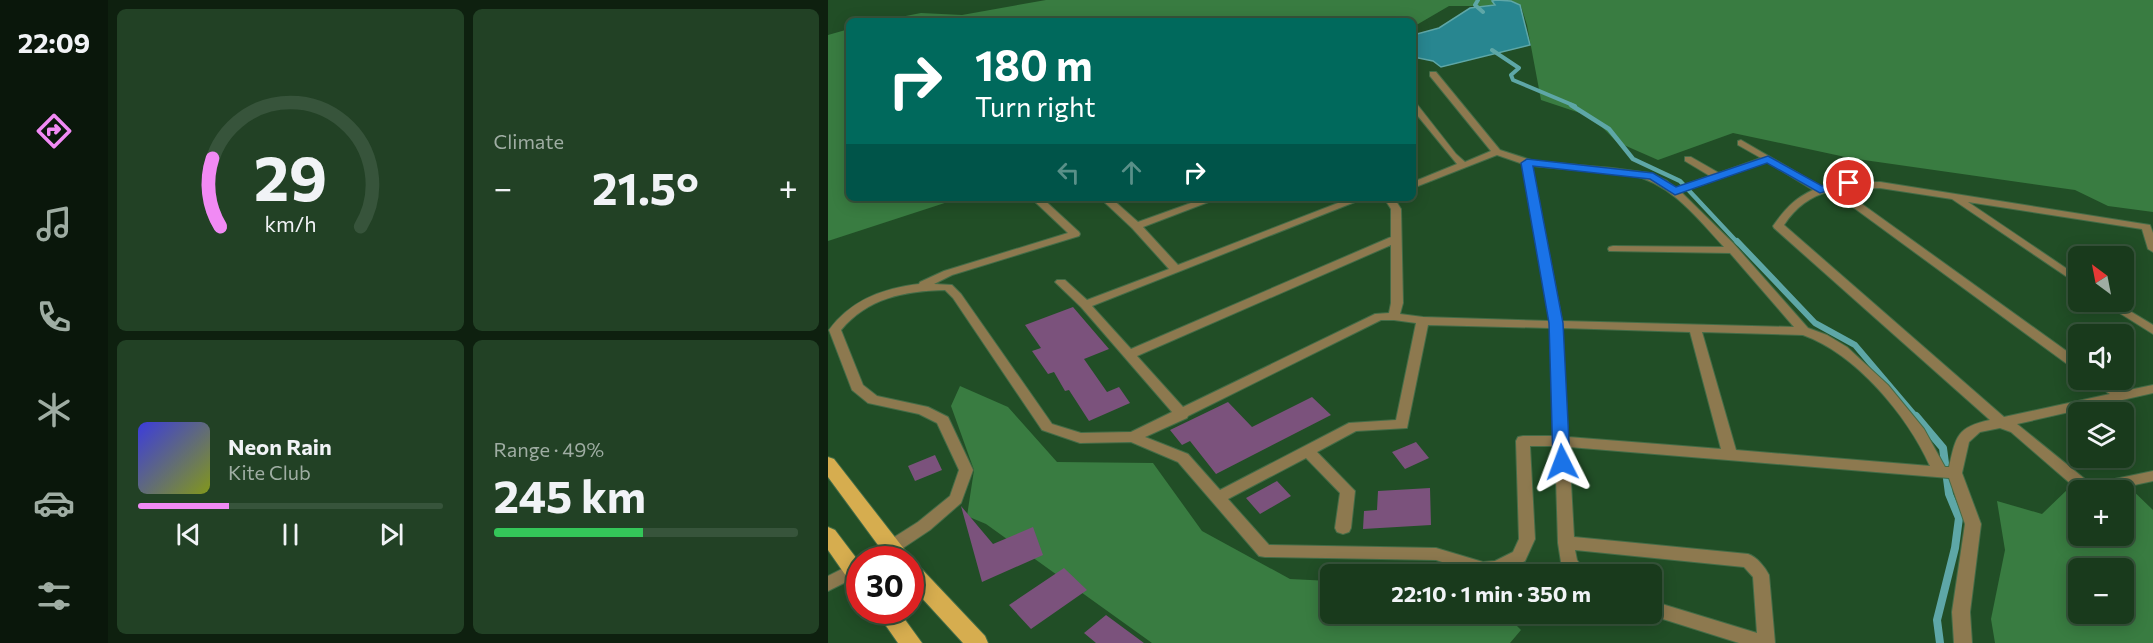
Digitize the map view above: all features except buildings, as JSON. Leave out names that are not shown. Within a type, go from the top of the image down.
[{"type":"main road","points":[[828,464],[890,546]]},
{"type":"main road","points":[[828,535],[846,558]]},
{"type":"main road","points":[[924,585],[977,643]]},
{"type":"main road","points":[[896,624],[911,643]]},
{"type":"street","points":[[1433,74],[1497,152],[1527,163],[1653,177],[1675,192],[1732,250],[1804,331]]},
{"type":"street","points":[[1416,109],[1453,156],[1463,165]]},
{"type":"street","points":[[1741,143],[1825,188],[2068,358]]},
{"type":"street","points":[[1416,184],[1497,152]]},
{"type":"street","points":[[1688,159],[1719,177]]},
{"type":"street","points":[[1675,192],[1768,159]]},
{"type":"street","points":[[1527,163],[1556,323],[1566,543],[1571,564]]},
{"type":"street","points":[[2153,249],[2146,227],[1880,185],[1849,183],[1825,188],[1797,203],[1784,215],[1778,226],[2002,423],[2016,429],[2088,490],[2153,476]]},
{"type":"street","points":[[1953,196],[2068,274]]},
{"type":"street","points":[[904,546],[956,499],[966,470],[942,420],[923,410],[873,400],[857,387],[835,330],[847,314],[869,299],[920,286],[948,273],[1075,234],[1039,201]]},
{"type":"street","points":[[1108,201],[1136,226],[1175,269]]},
{"type":"street","points":[[1136,226],[1206,201]]},
{"type":"street","points":[[1085,305],[1352,201]]},
{"type":"street","points":[[1391,201],[1396,209],[1397,303],[1394,316]]},
{"type":"street","points":[[1131,354],[1395,239]]},
{"type":"street","points":[[1613,249],[1732,250]]},
{"type":"street","points":[[1061,282],[1131,354],[1182,415]]},
{"type":"street","points":[[920,286],[948,287],[957,296],[1047,426],[1080,438],[1133,437],[1379,317],[1394,316],[1423,321],[1695,327],[1818,333],[1850,353],[1917,428],[1947,472],[1973,524],[1961,612],[1964,643]]},
{"type":"street","points":[[2124,312],[2153,330]]},
{"type":"street","points":[[1218,498],[1354,426],[1402,424],[1423,321]]},
{"type":"street","points":[[1695,327],[1730,455]]},
{"type":"street","points":[[1947,472],[1962,440],[1976,428],[2153,389]]},
{"type":"street","points":[[2113,390],[2123,397]]},
{"type":"street","points":[[1133,437],[1183,458],[1265,551],[1436,554],[1483,569],[1498,567],[1519,556],[1527,539],[1522,441],[1560,441],[1947,472]]},
{"type":"street","points":[[1307,450],[1348,491],[1343,528]]},
{"type":"street","points":[[1566,543],[1748,561],[1761,575],[1765,643],[1662,611]]},
{"type":"street","points":[[828,584],[846,577]]},
{"type":"green space","points":[[1046,0],[1496,0],[1493,1],[1495,4],[1489,6],[1449,6],[1416,25],[1416,18],[895,18],[921,13],[962,15]]},
{"type":"green space","points":[[1506,0],[2153,0],[2153,212],[2108,206],[2075,190],[1850,158],[1733,133],[1658,160],[1617,142],[1592,117],[1541,100],[1527,25],[1521,6]]},
{"type":"green space","points":[[846,30],[846,201],[951,201],[828,241],[828,35]]},
{"type":"green space","points":[[960,386],[1008,407],[1057,462],[1153,463],[1202,531],[1290,579],[1320,580],[1320,624],[1515,624],[1521,630],[1510,643],[1152,643],[986,524],[967,516],[974,470],[951,406]]},
{"type":"green space","points":[[2068,489],[2068,546],[2134,546],[2134,492],[2153,510],[2153,643],[1995,643],[1991,619],[2005,550],[1997,501],[2042,514]]},
{"type":"water","points":[[1492,1],[1511,1],[1520,5],[1530,45],[1441,67],[1433,61],[1416,58],[1416,34],[1439,28],[1470,8],[1495,5]]},
{"type":"waterway","points":[[1478,0],[1475,5],[1483,12]]},
{"type":"waterway","points":[[1492,50],[1519,68],[1511,75],[1513,80],[1575,106]]},
{"type":"waterway","points":[[1571,105],[1609,129],[1633,159],[1680,181],[1738,243]]},
{"type":"waterway","points":[[1737,241],[1815,323],[1855,345],[1917,418]]},
{"type":"waterway","points":[[1916,416],[1943,448],[1949,494],[1959,518],[1955,548],[1937,620],[1940,643]]},
{"type":"route","points":[[1562,462],[1556,323],[1527,163],[1639,174],[1653,177],[1665,183],[1675,192],[1768,159],[1820,190],[1849,183]]}]
